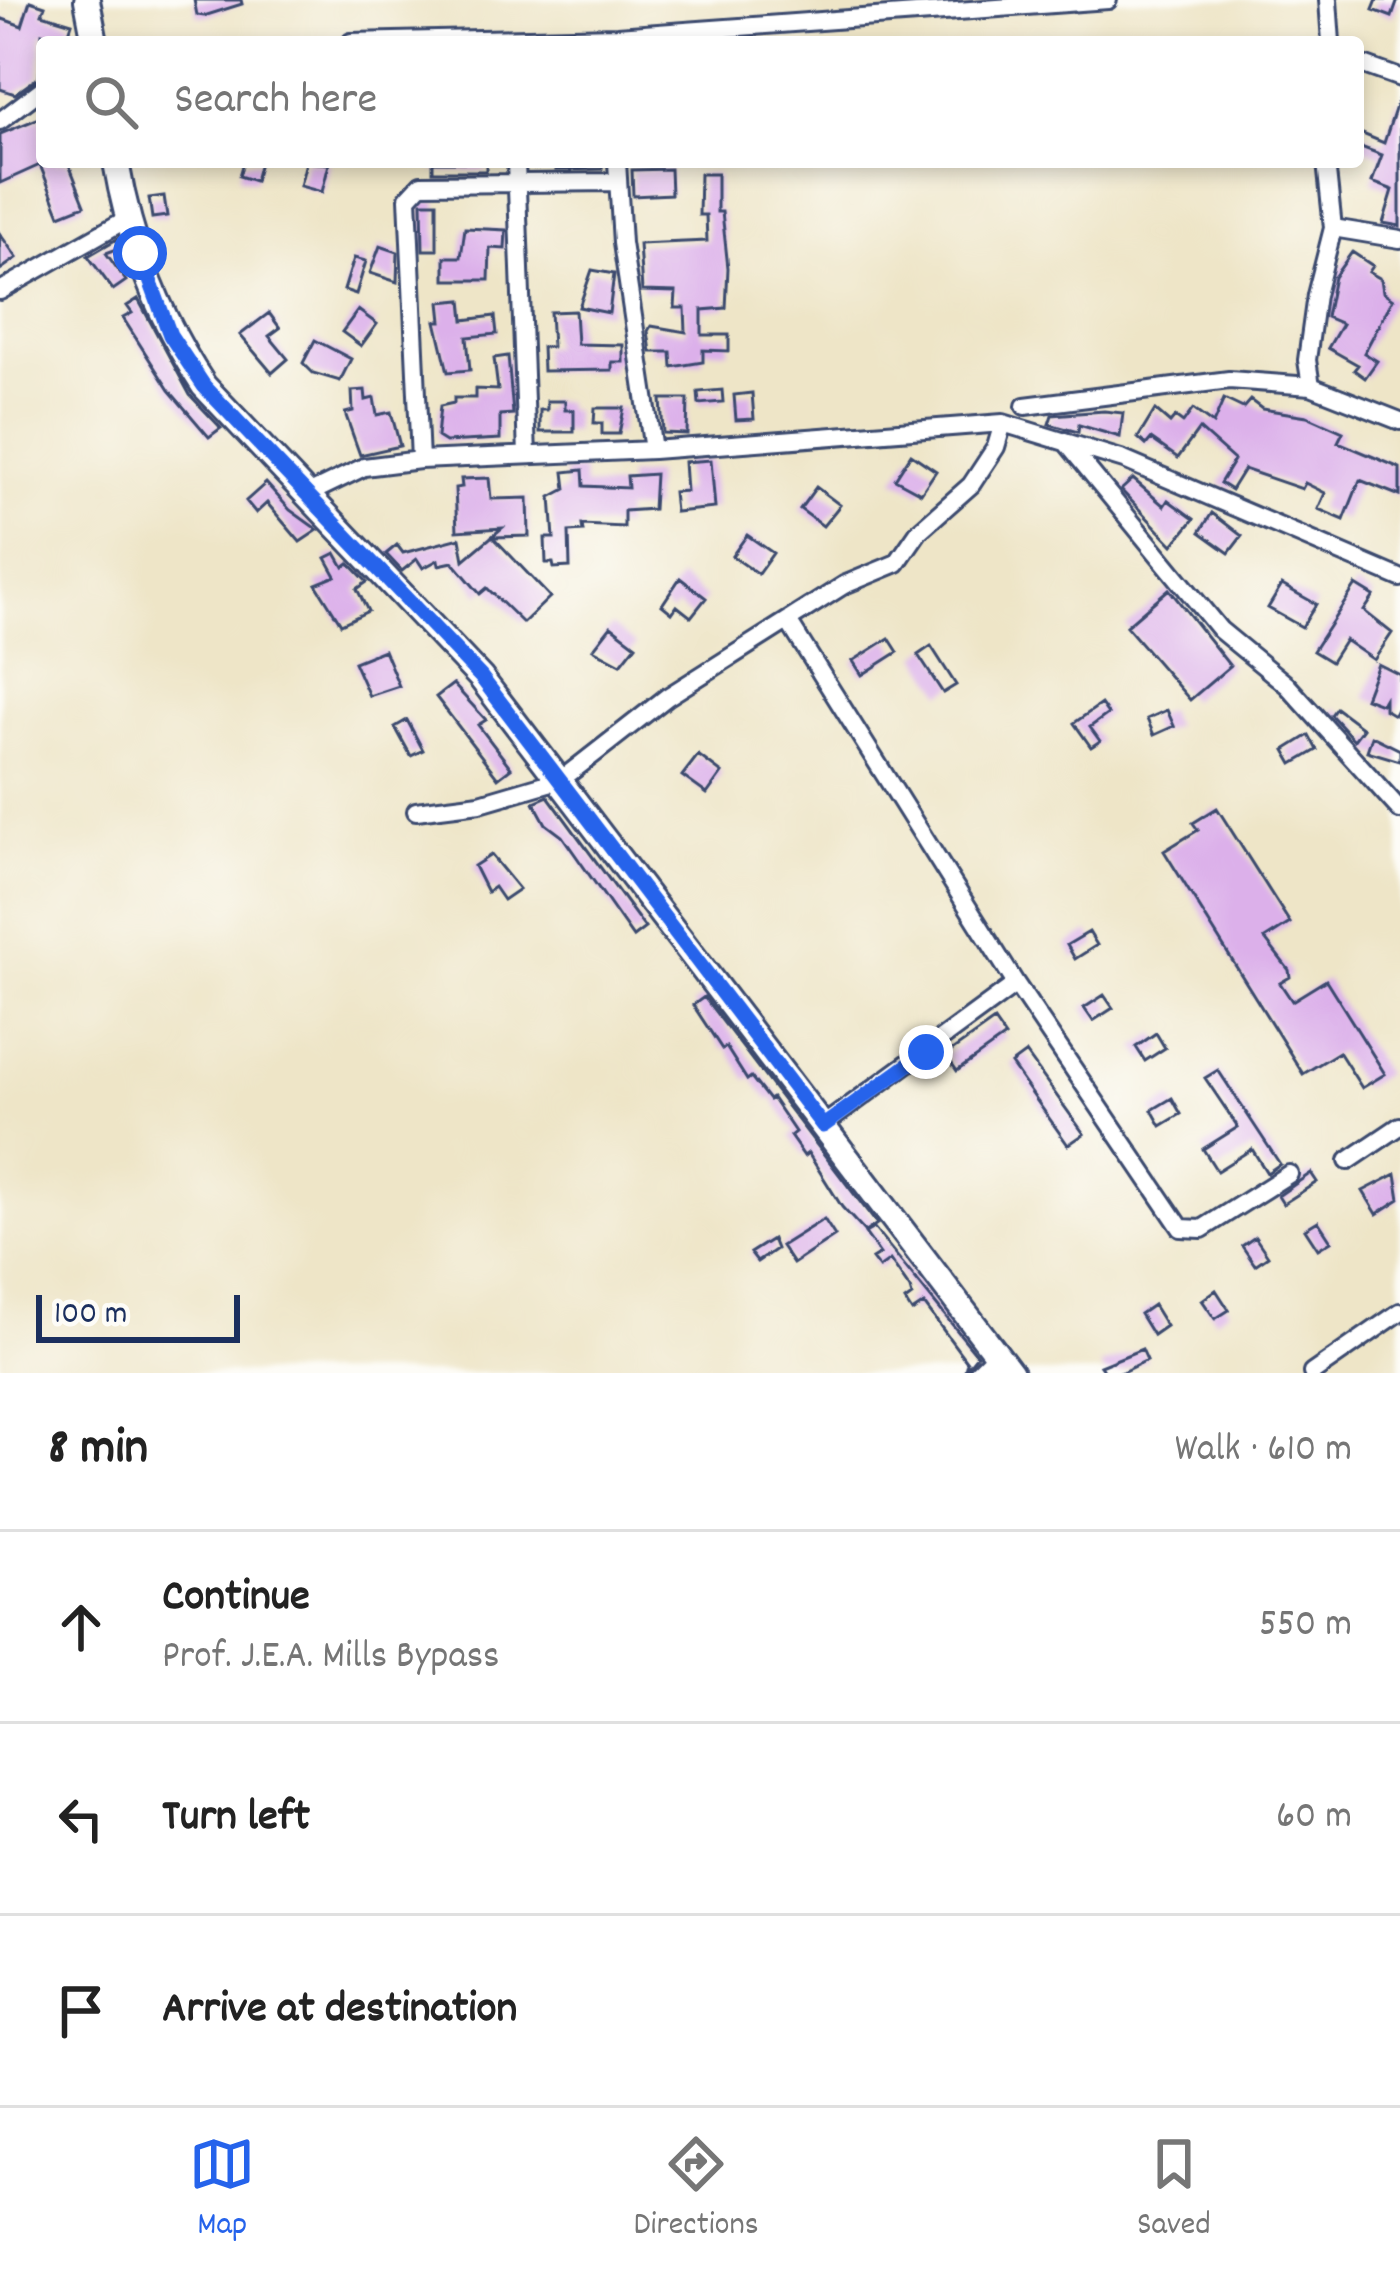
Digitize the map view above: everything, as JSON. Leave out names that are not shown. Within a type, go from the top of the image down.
[{"type":"street","points":[[87,0],[93,36]]},
{"type":"street","points":[[655,36],[1108,0]]},
{"type":"street","points":[[1328,0],[1331,36]]},
{"type":"street","points":[[1364,65],[1400,78]]},
{"type":"street","points":[[0,121],[36,94]]},
{"type":"street","points":[[117,168],[125,220],[170,335],[204,386],[481,677],[562,779],[1004,1363],[977,1373]]},
{"type":"street","points":[[516,168],[527,455]]},
{"type":"street","points":[[617,168],[653,450]]},
{"type":"street","points":[[1311,386],[1307,360],[1333,228],[1327,168]]},
{"type":"street","points":[[420,460],[408,198],[421,184],[617,182]]},
{"type":"street","points":[[0,291],[125,220]]},
{"type":"street","points":[[1333,228],[1400,239]]},
{"type":"street","points":[[1025,406],[1229,380],[1311,386],[1400,421]]},
{"type":"street","points":[[304,496],[364,467],[420,460],[653,450],[1003,423],[1168,478],[1400,578]]},
{"type":"street","points":[[416,811],[480,803],[562,779],[667,697],[862,574],[897,563],[919,531],[971,485],[996,447],[1003,423]]},
{"type":"street","points":[[1065,440],[1220,630],[1287,685],[1400,810]]},
{"type":"street","points":[[788,621],[1016,984],[1181,1228],[1202,1229],[1288,1174]]},
{"type":"street","points":[[823,1126],[1016,984]]},
{"type":"street","points":[[1348,1161],[1400,1126]]},
{"type":"street","points":[[1312,1373],[1400,1312]]},
{"type":"building","points":[[194,0],[241,0],[242,4],[204,16],[197,15]]},
{"type":"building","points":[[1377,0],[1398,0],[1392,17],[1373,10]]},
{"type":"building","points":[[30,1],[45,6],[42,14],[72,23],[68,36],[36,36],[36,79],[15,94],[0,89],[0,18],[22,26]]},
{"type":"building","points":[[1398,100],[1400,226],[1383,223],[1393,190],[1372,182],[1382,155],[1364,148],[1364,135],[1384,143]]},
{"type":"building","points":[[36,119],[36,167],[0,183],[0,134]]},
{"type":"building","points":[[41,168],[70,168],[85,205],[60,215]]},
{"type":"building","points":[[241,168],[258,168],[255,181],[239,176]]},
{"type":"building","points":[[304,168],[328,168],[322,192],[300,186]]},
{"type":"building","points":[[433,168],[486,168],[486,171]]},
{"type":"building","points":[[670,169],[671,194],[633,196],[632,170]]},
{"type":"building","points":[[700,174],[717,174],[717,212],[722,212],[728,268],[726,308],[702,310],[702,335],[729,335],[729,351],[703,350],[703,362],[672,367],[671,352],[651,352],[648,331],[651,326],[686,332],[685,308],[675,308],[676,292],[642,291],[639,244],[707,241],[706,215],[699,215]]},
{"type":"building","points":[[164,196],[167,216],[152,218],[149,198]]},
{"type":"building","points":[[422,202],[437,202],[437,250],[423,250]]},
{"type":"building","points":[[465,228],[506,230],[505,249],[490,248],[489,280],[445,280],[445,257],[461,257]]},
{"type":"building","points":[[0,234],[17,258],[0,270]]},
{"type":"building","points":[[117,239],[120,248],[106,253],[126,281],[113,290],[88,256]]},
{"type":"building","points":[[380,246],[398,252],[397,282],[370,273]]},
{"type":"building","points":[[1352,252],[1373,266],[1369,272],[1381,279],[1383,292],[1393,299],[1364,353],[1377,361],[1365,378],[1354,370],[1358,365],[1328,348],[1342,324],[1326,317],[1334,277]]},
{"type":"building","points":[[354,258],[366,261],[356,294],[344,290]]},
{"type":"building","points":[[592,270],[614,274],[609,313],[579,307]]},
{"type":"building","points":[[138,299],[190,395],[221,428],[209,437],[169,390],[123,318],[132,313],[127,306]]},
{"type":"building","points":[[462,300],[464,320],[495,316],[497,334],[467,337],[470,370],[448,372],[436,321],[442,321],[440,302]]},
{"type":"building","points":[[358,310],[377,324],[361,346],[342,332]]},
{"type":"building","points":[[575,311],[577,344],[623,345],[623,362],[612,362],[612,370],[543,371],[542,347],[552,347],[550,312]]},
{"type":"building","points":[[269,313],[280,328],[269,336],[288,359],[272,373],[240,335]]},
{"type":"building","points":[[315,340],[351,359],[340,381],[313,373],[303,363]]},
{"type":"building","points":[[508,356],[513,414],[500,415],[500,439],[445,442],[437,437],[440,406],[454,403],[454,398],[475,398],[475,389],[498,390],[494,358]]},
{"type":"building","points":[[365,390],[366,400],[374,398],[377,415],[391,412],[400,446],[360,455],[345,413],[353,411],[352,391]]},
{"type":"building","points":[[722,390],[723,402],[699,404],[698,392]]},
{"type":"building","points":[[752,393],[754,419],[736,420],[734,395]]},
{"type":"building","points":[[661,399],[688,399],[687,434],[663,433]]},
{"type":"building","points":[[1224,399],[1243,408],[1250,400],[1262,409],[1307,416],[1343,432],[1338,442],[1400,468],[1400,496],[1360,480],[1344,520],[1318,509],[1325,493],[1305,483],[1302,489],[1244,469],[1231,490],[1220,483],[1234,460],[1199,429],[1178,458],[1151,439],[1146,445],[1138,438],[1155,410],[1170,423],[1175,417],[1183,423],[1193,409],[1213,424]]},
{"type":"building","points":[[547,401],[565,401],[565,410],[574,410],[574,432],[540,432],[540,410],[547,410]]},
{"type":"building","points":[[595,408],[624,408],[619,434],[602,434],[602,423],[594,423]]},
{"type":"building","points":[[1123,413],[1120,437],[1079,425],[1078,432],[1049,424],[1052,415]]},
{"type":"building","points":[[911,454],[936,471],[921,493],[895,479]]},
{"type":"building","points":[[711,460],[715,508],[675,512],[673,492],[686,491],[684,462]]},
{"type":"building","points":[[583,470],[584,486],[628,488],[627,476],[655,474],[653,509],[624,511],[624,527],[582,525],[583,531],[569,532],[570,567],[554,568],[553,563],[546,563],[545,538],[554,538],[551,497],[566,489],[564,472]]},
{"type":"building","points":[[489,478],[491,499],[528,498],[529,536],[493,537],[550,597],[523,623],[487,588],[480,594],[453,562],[439,565],[438,560],[423,568],[417,559],[402,571],[386,554],[397,545],[403,553],[460,538],[464,560],[502,528],[457,531],[455,488],[462,487],[461,479]]},
{"type":"building","points":[[1133,479],[1164,506],[1168,500],[1194,519],[1173,545],[1121,490]]},
{"type":"building","points":[[266,483],[290,510],[318,530],[300,542],[267,503],[256,513],[246,501]]},
{"type":"building","points":[[816,487],[840,505],[823,526],[800,509]]},
{"type":"building","points":[[1212,513],[1242,536],[1229,553],[1200,532]]},
{"type":"building","points":[[747,535],[773,553],[758,574],[732,556]]},
{"type":"building","points":[[336,553],[344,567],[349,563],[367,582],[357,589],[368,611],[341,624],[316,584],[336,576],[326,558]]},
{"type":"building","points":[[680,578],[706,598],[691,617],[677,606],[672,613],[662,605]]},
{"type":"building","points":[[1282,585],[1316,604],[1302,627],[1268,608]]},
{"type":"building","points":[[1356,585],[1374,596],[1364,611],[1392,633],[1374,660],[1345,640],[1331,662],[1313,651]]},
{"type":"building","points":[[1169,589],[1230,666],[1190,700],[1126,626]]},
{"type":"building","points":[[611,626],[636,645],[621,664],[593,649]]},
{"type":"building","points":[[889,638],[898,652],[862,675],[853,661]]},
{"type":"building","points":[[931,646],[956,685],[943,693],[918,655]]},
{"type":"building","points":[[384,650],[399,686],[369,696],[354,662]]},
{"type":"building","points":[[1378,664],[1400,675],[1400,703],[1394,715],[1384,709],[1384,699],[1381,704],[1365,698]]},
{"type":"building","points":[[453,684],[486,720],[478,725],[511,768],[498,778],[436,697]]},
{"type":"building","points":[[1101,704],[1108,714],[1090,727],[1100,741],[1091,747],[1074,723]]},
{"type":"building","points":[[1336,708],[1363,728],[1354,740],[1331,715]]},
{"type":"building","points":[[1167,710],[1174,726],[1154,735],[1147,719]]},
{"type":"building","points":[[407,720],[423,750],[411,756],[395,727]]},
{"type":"building","points":[[1309,735],[1317,750],[1293,764],[1285,750]]},
{"type":"building","points":[[1372,736],[1400,750],[1400,761],[1367,751]]},
{"type":"building","points":[[698,755],[722,773],[707,794],[682,776]]},
{"type":"building","points":[[548,796],[645,928],[633,937],[562,836],[546,824],[534,802]]},
{"type":"building","points":[[1217,808],[1290,923],[1265,939],[1289,970],[1290,977],[1280,983],[1292,1001],[1326,980],[1385,1074],[1362,1088],[1339,1052],[1303,1074],[1164,851],[1198,830],[1193,823]]},
{"type":"building","points":[[491,855],[519,889],[503,900],[494,887],[487,892],[474,866]]},
{"type":"building","points":[[1089,932],[1097,945],[1075,959],[1067,945]]},
{"type":"building","points":[[1104,995],[1113,1008],[1093,1021],[1084,1008]]},
{"type":"building","points":[[704,997],[877,1224],[865,1232],[842,1207],[808,1153],[804,1156],[790,1136],[795,1132],[772,1098],[751,1077],[747,1080],[693,1005]]},
{"type":"building","points":[[994,1021],[1005,1037],[957,1071],[946,1055]]},
{"type":"building","points":[[1156,1033],[1165,1048],[1145,1061],[1136,1047]]},
{"type":"building","points":[[1026,1053],[1084,1134],[1068,1145],[1011,1064]]},
{"type":"building","points":[[1218,1070],[1280,1164],[1267,1173],[1252,1149],[1217,1171],[1203,1149],[1238,1127],[1205,1078]]},
{"type":"building","points":[[1172,1098],[1181,1114],[1161,1126],[1152,1110]]},
{"type":"building","points":[[1311,1173],[1317,1182],[1283,1204],[1278,1196]]},
{"type":"building","points":[[1396,1174],[1400,1199],[1377,1214],[1363,1191]]},
{"type":"building","points":[[824,1219],[835,1236],[793,1264],[781,1246]]},
{"type":"building","points":[[1318,1221],[1331,1241],[1318,1249],[1305,1229]]},
{"type":"building","points":[[874,1228],[977,1355],[965,1370],[967,1362],[924,1304],[912,1312],[905,1301],[912,1296],[910,1289],[890,1260],[879,1268],[872,1259],[880,1254],[865,1233]]},
{"type":"building","points":[[1255,1237],[1268,1256],[1255,1265],[1242,1246]]},
{"type":"building","points":[[772,1239],[776,1249],[757,1262],[750,1253]]},
{"type":"building","points":[[1216,1290],[1229,1310],[1215,1319],[1202,1300]]},
{"type":"building","points":[[1153,1305],[1166,1326],[1153,1335],[1140,1314]]},
{"type":"building","points":[[1142,1349],[1147,1360],[1120,1373],[1105,1373],[1100,1366]]},
{"type":"route","points":[[140,253],[170,335],[204,386],[481,677],[823,1126],[926,1052]]}]
